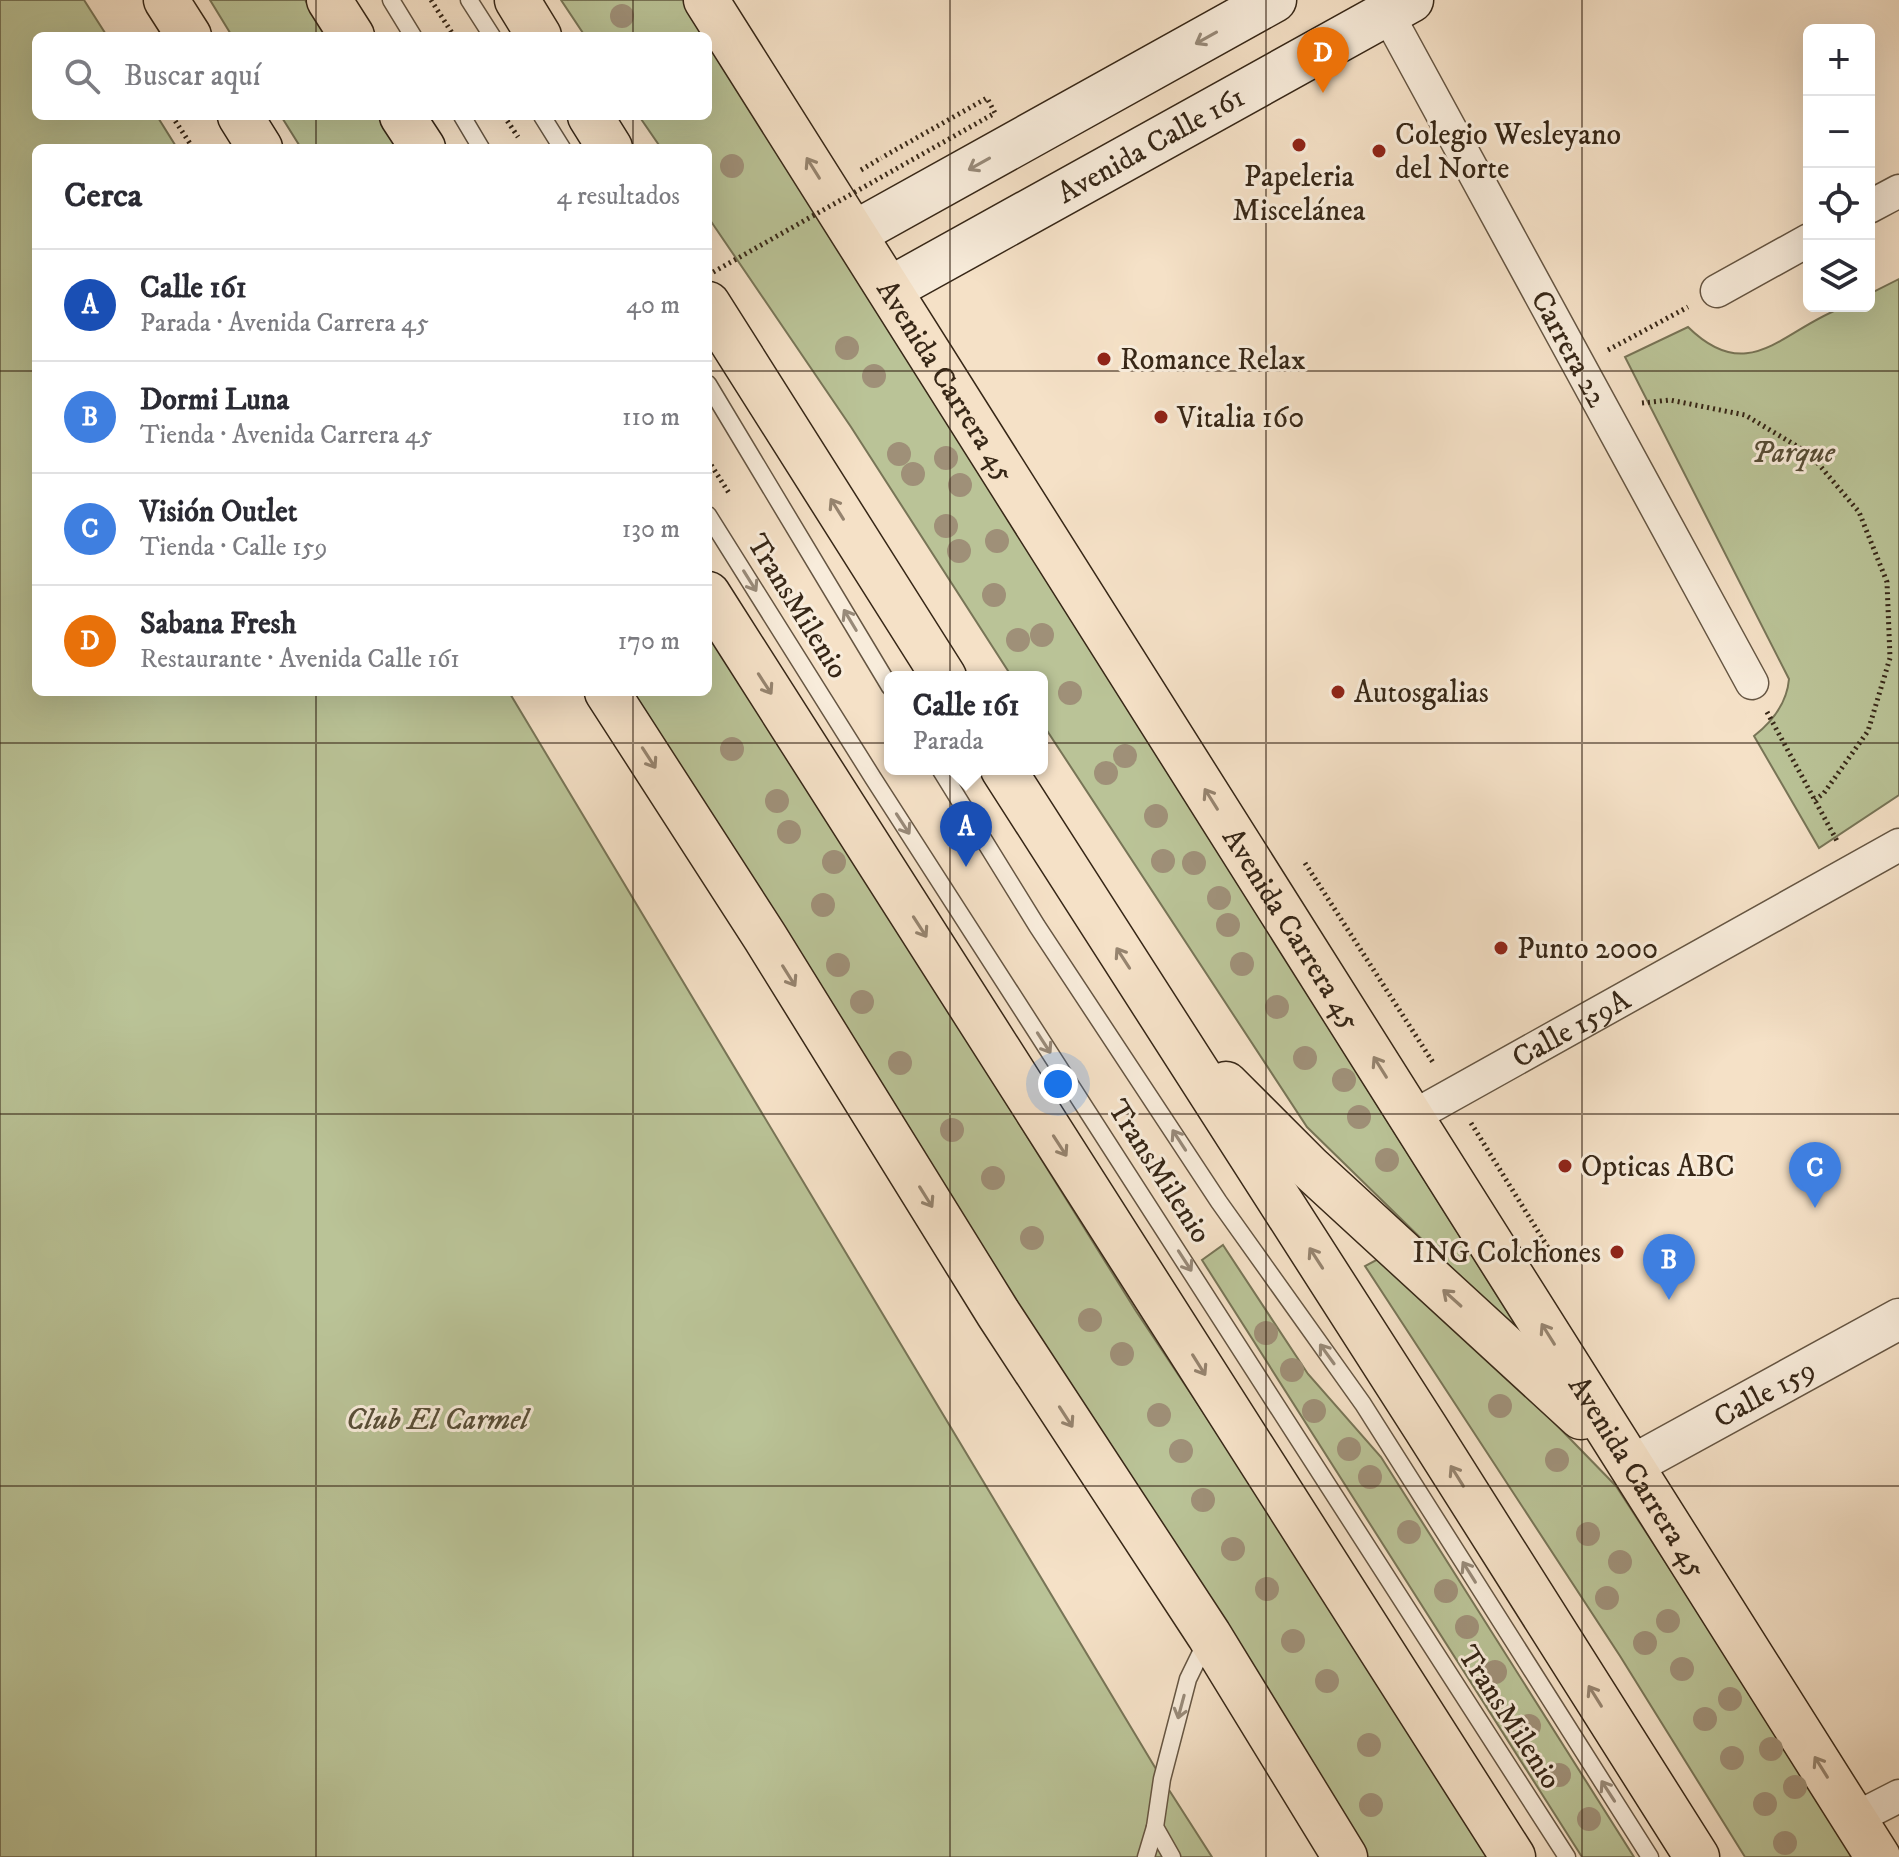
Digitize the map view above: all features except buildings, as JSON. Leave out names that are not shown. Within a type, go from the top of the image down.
[{"type":"highway","points":[[166,0],[186,32]]},
{"type":"highway","points":[[329,0],[349,32]]},
{"type":"highway","points":[[517,0],[537,32]]},
{"type":"highway","name":"Avenida Carrera 45","points":[[706,0],[1878,1857]]},
{"type":"highway","points":[[242,120],[258,144]]},
{"type":"highway","points":[[405,120],[420,144]]},
{"type":"highway","points":[[592,120],[608,144]]},
{"type":"highway","points":[[712,310],[940,671]]},
{"type":"highway","points":[[712,600],[1513,1857]]},
{"type":"highway","points":[[610,696],[765,937],[998,1313],[1209,1635],[1345,1857]]},
{"type":"highway","points":[[1007,775],[1434,1440],[1697,1857]]},
{"type":"highway","points":[[1165,1024],[1310,1168],[1563,1399],[1631,1466]]},
{"type":"main road","points":[[855,233],[1274,0]]},
{"type":"main road","name":"Avenida Calle 161","points":[[890,289],[1399,7]]},
{"type":"street","name":"Carrera 22","points":[[1399,7],[1579,366],[1752,683]]},
{"type":"street","points":[[1875,204],[1899,191]]},
{"type":"street","points":[[1717,291],[1803,243]]},
{"type":"street","name":"Calle 159A","points":[[1412,1117],[1899,845]]},
{"type":"street","name":"Calle 159","points":[[1631,1466],[1899,1319]]},
{"type":"street","points":[[1854,1819],[1899,1796]]},
{"type":"lane","points":[[391,0],[411,32]]},
{"type":"lane","points":[[469,0],[489,32]]},
{"type":"lane","points":[[464,120],[479,144]]},
{"type":"lane","points":[[544,120],[560,144]]},
{"type":"lane","name":"TransMilenio","points":[[712,391],[884,677]]},
{"type":"lane","name":"TransMilenio","points":[[712,521],[873,778],[1567,1857]]},
{"type":"lane","name":"TransMilenio","points":[[944,775],[1037,926],[1211,1189],[1282,1294],[1363,1404],[1650,1857]]},
{"type":"lane","points":[[1146,1857],[1188,1679],[1209,1635]]},
{"type":"lane","points":[[1155,1827],[1172,1857]]},
{"type":"path","points":[[431,0],[451,32]]},
{"type":"path","points":[[712,273],[995,113],[987,98],[881,158]]},
{"type":"path","points":[[175,120],[190,144]]},
{"type":"path","points":[[507,120],[522,144]]},
{"type":"path","points":[[1579,366],[1717,291]]},
{"type":"path","points":[[1642,403],[1670,400],[1745,415],[1810,454],[1859,512],[1887,582],[1890,658],[1868,731],[1824,793],[1815,800]]},
{"type":"path","points":[[1752,683],[1853,870]]},
{"type":"green space","name":"Club El Carmel","points":[[0,0],[84,0],[104,32],[32,32],[32,120],[160,120],[174,144],[32,144],[32,696],[511,696],[1162,1779],[1212,1857],[0,1857]]},
{"type":"green space","points":[[210,0],[305,0],[325,32],[230,32]]},
{"type":"green space","points":[[561,0],[683,0],[703,32],[582,32]]},
{"type":"green space","points":[[712,46],[1525,1340],[1307,1127],[1048,732],[1048,671],[1008,671],[851,427],[712,223],[712,144],[658,144],[642,120],[712,120]]},
{"type":"green space","points":[[284,120],[383,120],[398,144],[298,144]]},
{"type":"green space","name":"Parque","points":[[1899,279],[1899,795],[1819,848],[1754,736],[1778,711],[1789,679],[1625,357],[1688,327],[1710,345],[1730,353],[1749,353],[1767,348],[1832,312],[1875,312],[1875,291]]},
{"type":"green space","points":[[712,640],[848,849],[1136,1311],[1322,1591],[1488,1857],[1368,1857],[633,696],[712,696]]},
{"type":"green space","points":[[1223,1245],[1308,1374],[1381,1457],[1634,1857],[1582,1857],[1202,1260]]},
{"type":"green space","points":[[1382,1257],[1506,1373],[1616,1486],[1853,1857],[1745,1857],[1620,1656],[1365,1266]]},
{"type":"place","name":"Sabana Fresh","points":[[1323,93]]},
{"type":"place","name":"Papeleria Miscelánea","points":[[1299,145]]},
{"type":"place","name":"Colegio Wesleyano del Norte","points":[[1379,151]]},
{"type":"place","name":"Romance Relax","points":[[1104,359]]},
{"type":"place","name":"Vitalia 160","points":[[1161,417]]},
{"type":"place","name":"Autosgalias","points":[[1338,692]]},
{"type":"place","name":"Calle 161","points":[[966,867]]},
{"type":"place","name":"Punto 2000","points":[[1501,948]]},
{"type":"place","name":"Opticas ABC","points":[[1565,1166]]},
{"type":"place","name":"Visión Outlet","points":[[1815,1208]]},
{"type":"place","name":"ING Colchones","points":[[1617,1252]]},
{"type":"place","name":"Dormi Luna","points":[[1669,1300]]}]
